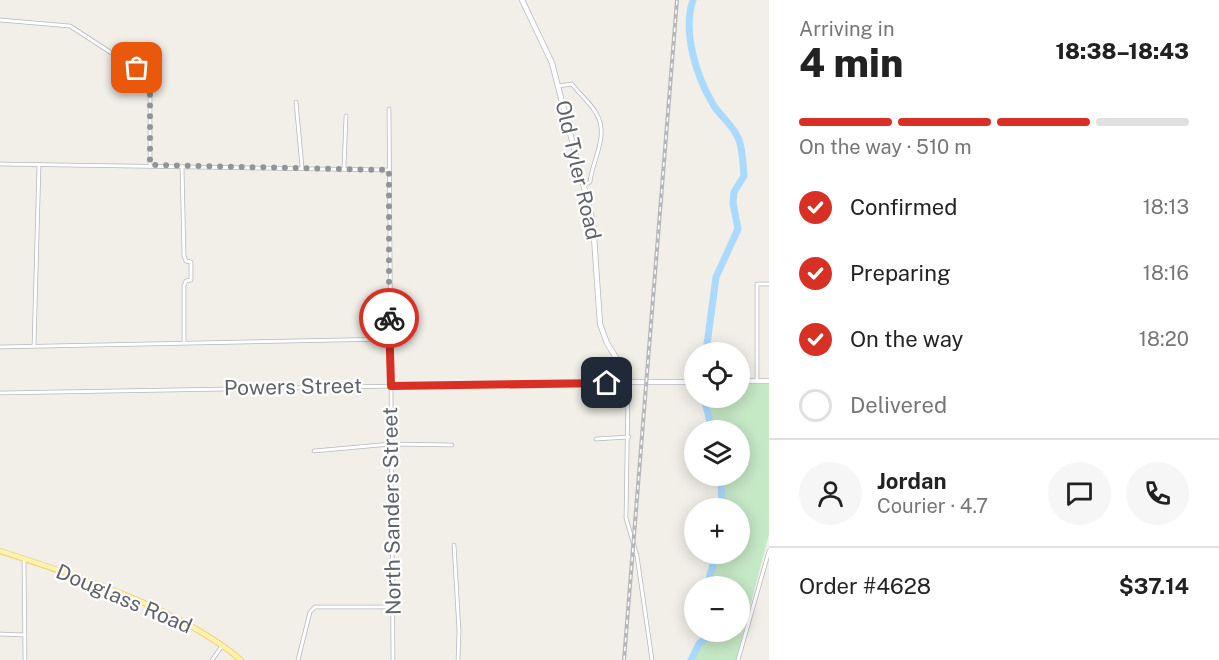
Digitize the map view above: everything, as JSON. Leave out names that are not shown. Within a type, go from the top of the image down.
[{"type":"main road","name":"Douglass Road","points":[[0,551],[91,583],[161,613],[222,646],[241,660]]},
{"type":"street","name":"Old Tyler Road","points":[[522,0],[546,49],[584,185],[596,244],[600,324],[607,343],[631,382]]},
{"type":"street","points":[[0,21],[70,26],[147,75],[150,84],[150,165]]},
{"type":"street","points":[[558,86],[572,84],[597,114],[600,123],[602,137],[590,182],[584,185]]},
{"type":"street","points":[[296,102],[302,167]]},
{"type":"street","name":"North Sanders Street","points":[[389,109],[393,660]]},
{"type":"street","points":[[344,168],[346,116]]},
{"type":"street","points":[[0,164],[182,165],[389,170]]},
{"type":"street","points":[[34,346],[39,164]]},
{"type":"street","points":[[182,165],[183,256],[186,261],[191,262],[191,280],[184,284],[184,342]]},
{"type":"street","points":[[757,381],[757,284],[769,284]]},
{"type":"street","points":[[0,347],[389,339]]},
{"type":"street","points":[[750,381],[769,381]]},
{"type":"street","points":[[631,382],[628,390],[626,518],[636,553],[652,660]]},
{"type":"street","name":"Powers Street","points":[[0,393],[684,382]]},
{"type":"street","points":[[596,439],[629,437]]},
{"type":"street","points":[[314,451],[391,444],[452,445]]},
{"type":"street","points":[[454,545],[459,631],[458,660]]},
{"type":"street","points":[[738,660],[769,551]]},
{"type":"street","points":[[24,559],[26,660]]},
{"type":"street","points":[[298,660],[314,607],[393,606]]},
{"type":"street","points":[[0,634],[25,635]]},
{"type":"street","points":[[212,660],[222,646]]},
{"type":"green space","points":[[750,384],[769,384],[769,534],[750,607],[750,576],[712,576],[714,564],[750,564],[750,498],[723,498],[722,486],[750,486],[750,420],[712,420],[709,408],[750,408]]},
{"type":"green space","points":[[702,642],[741,642],[736,660],[692,660]]},
{"type":"waterway","points":[[693,0],[689,27],[697,69],[714,106],[737,135],[744,176],[734,192],[733,203],[738,229],[716,277],[707,342]]},
{"type":"waterway","points":[[706,408],[710,420]]},
{"type":"waterway","points":[[721,486],[722,498]]},
{"type":"waterway","points":[[710,576],[713,564]]},
{"type":"waterway","points":[[691,660],[701,642]]},
{"type":"railway","points":[[624,660],[677,0]]},
{"type":"way so far","points":[[137,68],[147,75],[150,84],[150,165],[389,170],[389,318]]},
{"type":"route","points":[[389,318],[391,386],[607,383]]}]
